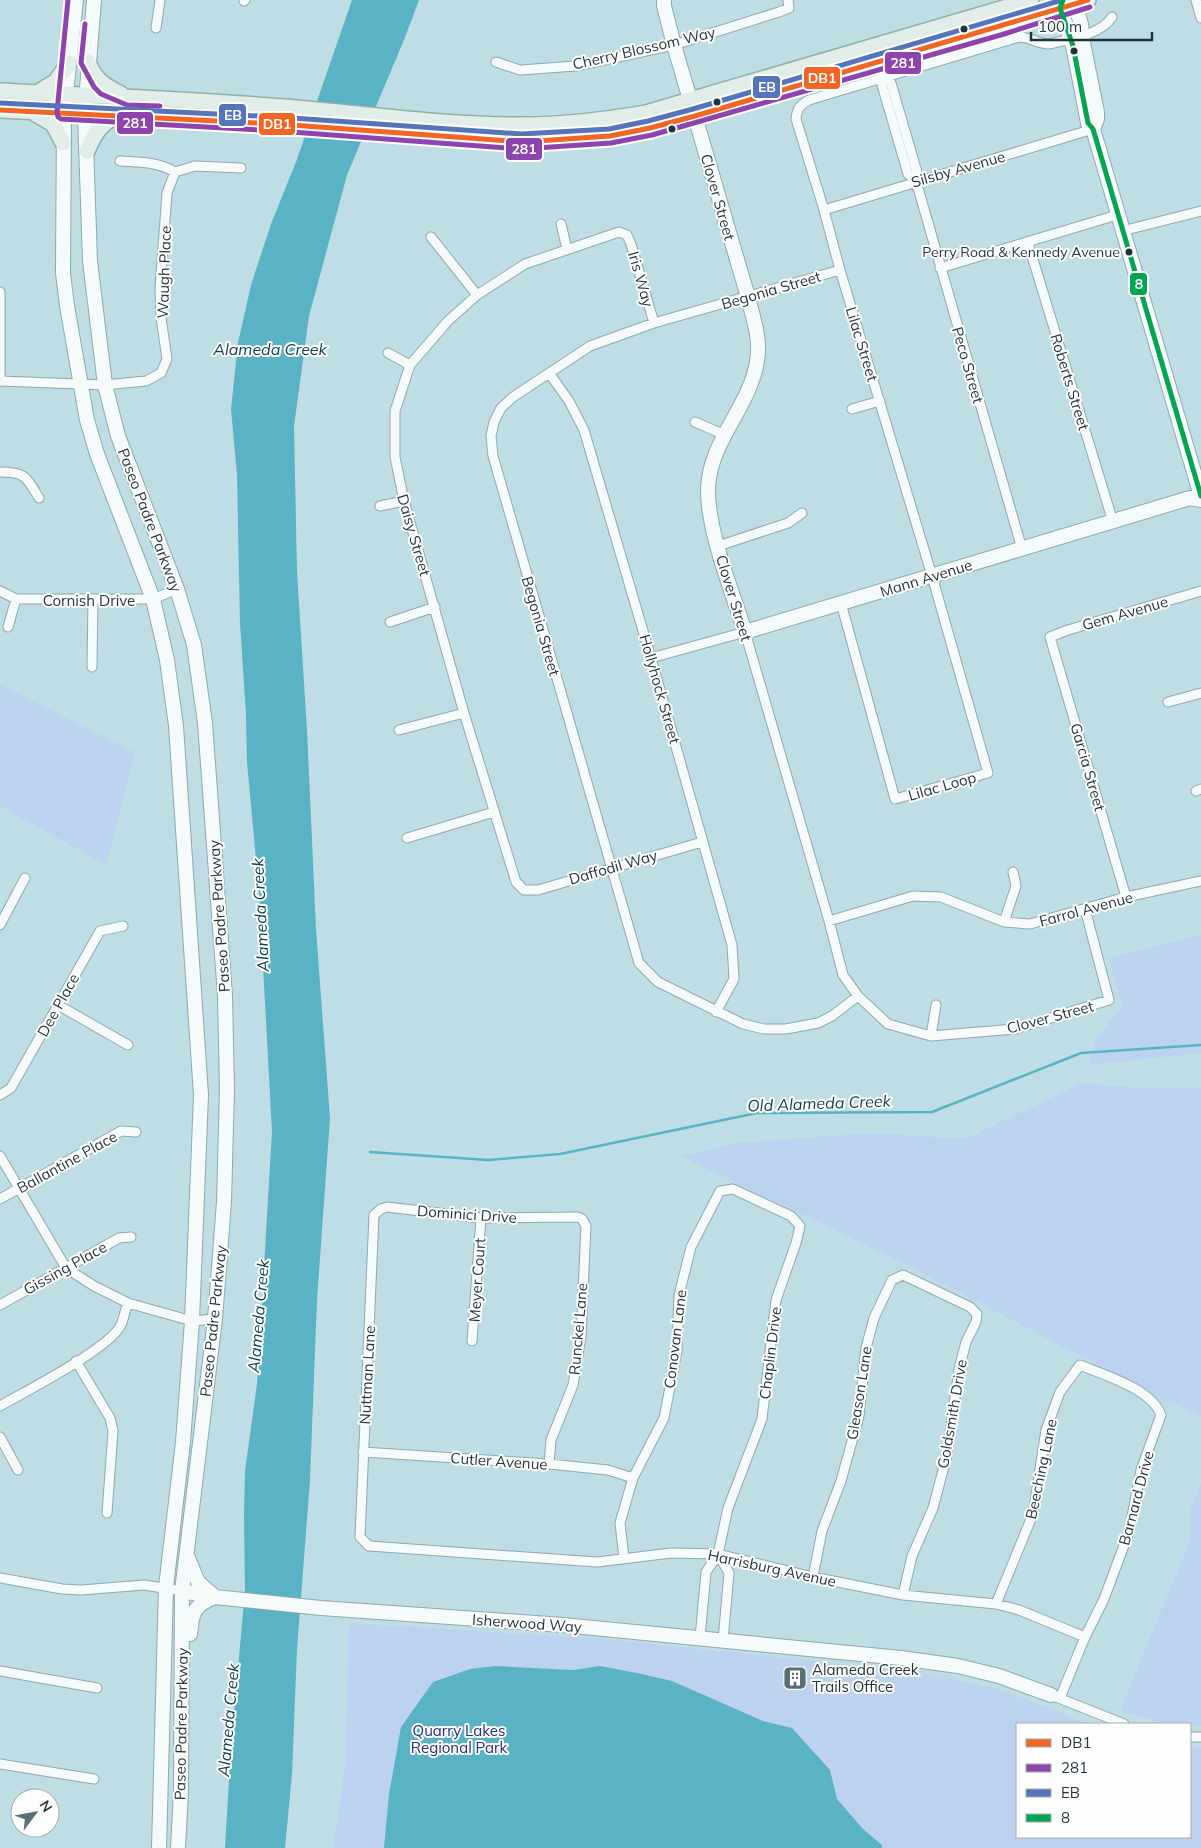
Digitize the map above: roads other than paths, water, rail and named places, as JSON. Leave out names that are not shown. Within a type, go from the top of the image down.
[{"type":"main road","name":"Paseo Padre Parkway","points":[[76,0],[64,112],[63,273],[87,420],[97,454],[153,599],[167,660],[176,726],[201,1095],[192,1321],[183,1442],[166,1587],[159,1848]]},
{"type":"main road","name":"Paseo Padre Parkway","points":[[94,0],[85,114],[90,261],[105,385],[118,436],[177,589],[194,645],[205,723],[225,996],[227,1089],[225,1164],[215,1320],[182,1590],[181,1791],[178,1848]]},
{"type":"main road","name":"Clover Street","points":[[664,0],[674,44],[748,297],[758,338],[758,361],[748,394],[725,434],[712,464],[708,488],[710,513],[718,546],[745,632]]},
{"type":"main road","points":[[0,92],[86,95],[284,107],[521,126],[608,120],[646,113],[690,101],[1031,0]]},
{"type":"main road","points":[[0,110],[278,124],[522,142],[610,136],[695,116],[1072,2],[1076,36],[1097,112],[1098,119],[1093,129],[1201,496]]},
{"type":"main road","points":[[88,62],[99,82],[130,98]]},
{"type":"main road","points":[[37,93],[56,80],[68,63]]},
{"type":"main road","points":[[28,111],[53,124],[64,143]]},
{"type":"main road","points":[[87,150],[95,133],[106,121],[118,115]]},
{"type":"main road","name":"Mann Avenue","points":[[745,632],[1190,498],[1201,500]]},
{"type":"main road","points":[[182,1689],[188,1661],[192,1618],[196,1608],[216,1597],[198,1582],[187,1556]]},
{"type":"main road","name":"Isherwood Way","points":[[182,1590],[216,1597],[315,1608],[563,1625],[723,1640],[958,1666],[999,1676],[1056,1696]]},
{"type":"street","points":[[156,28],[160,0]]},
{"type":"street","points":[[1196,0],[1201,18]]},
{"type":"street","name":"Cherry Blossom Way","points":[[496,62],[520,70],[576,66],[674,44],[788,4]]},
{"type":"street","points":[[885,77],[1019,37],[1026,37],[1041,44],[1049,44],[1099,30],[1107,26],[1112,17]]},
{"type":"street","name":"Lilac Street","points":[[885,77],[809,100],[800,105],[796,119],[932,576]]},
{"type":"street","name":"Peco Street","points":[[885,77],[891,83],[917,172],[916,181],[940,268],[1022,549]]},
{"type":"street","name":"Silsby Avenue","points":[[824,210],[1093,129]]},
{"type":"street","points":[[120,161],[154,163],[166,166],[175,172],[196,166],[241,168]]},
{"type":"street","name":"Waugh Place","points":[[0,381],[105,385],[146,381],[162,373],[167,359],[161,318],[160,288],[167,193],[175,172]]},
{"type":"street","points":[[1122,231],[1201,211]]},
{"type":"street","points":[[940,268],[1117,215]]},
{"type":"street","points":[[561,224],[567,249]]},
{"type":"street","name":"Daisy Street","points":[[524,890],[516,882],[494,812],[404,501],[394,457],[395,411],[410,364],[448,321],[477,295],[525,264],[619,232],[626,235]]},
{"type":"street","name":"Iris Way","points":[[626,235],[631,244],[654,323]]},
{"type":"street","points":[[432,238],[477,295]]},
{"type":"street","name":"Roberts Street","points":[[1028,242],[1113,522]]},
{"type":"street","name":"Begonia Street","points":[[840,270],[654,323],[590,346],[513,397],[501,408],[494,422],[491,436],[493,456],[640,963],[658,982],[743,1024],[764,1029],[786,1029],[818,1023],[832,1016],[858,996]]},
{"type":"street","points":[[0,292],[0,381]]},
{"type":"street","points":[[388,353],[410,364]]},
{"type":"street","name":"Hollyhock Street","points":[[549,373],[570,401],[584,430],[732,945],[734,979],[716,1012]]},
{"type":"street","points":[[852,409],[880,401]]},
{"type":"street","points":[[695,422],[725,434]]},
{"type":"street","points":[[0,472],[17,472],[28,479],[39,498]]},
{"type":"street","points":[[380,506],[404,501]]},
{"type":"street","points":[[718,546],[788,523],[802,513]]},
{"type":"street","name":"Lilac Loop","points":[[841,603],[895,799],[988,773],[932,576]]},
{"type":"street","name":"Cornish Drive","points":[[0,591],[16,600],[93,600],[153,599],[177,589]]},
{"type":"street","name":"Gem Avenue","points":[[1050,637],[1201,591]]},
{"type":"street","points":[[8,627],[16,600]]},
{"type":"street","points":[[92,666],[93,600]]},
{"type":"street","points":[[390,622],[435,607]]},
{"type":"street","name":"Mann Avenue","points":[[651,658],[745,632]]},
{"type":"street","name":"Clover Street","points":[[745,632],[843,975],[858,996],[888,1024],[930,1036],[1015,1029],[1109,1000],[1085,909]]},
{"type":"street","name":"Garcia Street","points":[[1050,637],[1126,897]]},
{"type":"street","points":[[1168,702],[1201,693]]},
{"type":"street","points":[[399,730],[464,713]]},
{"type":"street","points":[[407,838],[494,812]]},
{"type":"street","name":"Daffodil Way","points":[[524,890],[538,890],[702,842]]},
{"type":"street","points":[[1004,922],[1016,886],[1013,872]]},
{"type":"street","points":[[0,925],[25,878]]},
{"type":"street","name":"Farrol Avenue","points":[[829,921],[913,896],[941,896],[1004,922],[1030,924],[1126,897],[1201,881]]},
{"type":"street","name":"Dee Place","points":[[0,1095],[12,1088],[100,930],[123,926]]},
{"type":"street","points":[[58,1005],[128,1044]]},
{"type":"street","points":[[930,1036],[936,1005]]},
{"type":"street","name":"Ballantine Place","points":[[0,1199],[121,1131],[136,1132]]},
{"type":"street","points":[[0,1156],[66,1268],[94,1286],[128,1303],[192,1321],[215,1320]]},
{"type":"street","name":"Conovan Lane","points":[[624,1558],[620,1523],[633,1478],[664,1418],[677,1351],[679,1295],[691,1247],[720,1191],[733,1189]]},
{"type":"street","name":"Chaplin Drive","points":[[700,1638],[706,1572],[718,1554],[728,1508],[762,1419],[776,1300],[800,1226],[791,1216],[733,1189]]},
{"type":"street","name":"Dominici Drive","points":[[381,1209],[387,1207],[481,1218],[578,1217],[582,1219]]},
{"type":"street","name":"Nuttman Lane","points":[[364,1542],[360,1537],[374,1215],[381,1209]]},
{"type":"street","name":"Meyer Court","points":[[472,1341],[481,1218]]},
{"type":"street","name":"Runckel Lane","points":[[549,1464],[551,1440],[573,1385],[581,1336],[586,1226],[582,1219]]},
{"type":"street","name":"Gissing Place","points":[[0,1305],[119,1238],[131,1237]]},
{"type":"street","name":"Gleason Lane","points":[[812,1578],[822,1531],[841,1481],[859,1416],[866,1348],[874,1318],[892,1280],[903,1275]]},
{"type":"street","name":"Goldsmith Drive","points":[[903,1275],[970,1307],[977,1314],[976,1322],[966,1342],[959,1369],[947,1455],[936,1499],[912,1556],[903,1595]]},
{"type":"street","points":[[0,1406],[76,1362],[109,1339],[120,1326],[128,1303]]},
{"type":"street","points":[[76,1362],[110,1418],[113,1431],[107,1513]]},
{"type":"street","name":"Beeching Lane","points":[[996,1604],[1033,1514],[1046,1430],[1060,1392],[1080,1364]]},
{"type":"street","name":"Barnard Drive","points":[[1056,1696],[1104,1599],[1129,1532],[1141,1470],[1161,1415],[1158,1406],[1149,1398],[1124,1383],[1080,1364]]},
{"type":"street","points":[[0,1436],[18,1470]]},
{"type":"street","name":"Cutler Avenue","points":[[363,1452],[549,1464],[608,1470],[633,1478]]},
{"type":"street","name":"Harrisburg Avenue","points":[[364,1542],[370,1546],[597,1562],[671,1553],[718,1554],[812,1578],[903,1595],[996,1604],[1019,1610],[1085,1637]]},
{"type":"street","points":[[718,1554],[728,1573],[723,1640]]},
{"type":"street","name":"Isherwood Way","points":[[0,1578],[62,1589],[82,1590],[144,1585],[182,1590]]},
{"type":"street","points":[[0,1671],[97,1688]]},
{"type":"street","points":[[1056,1696],[1122,1723]]},
{"type":"street","points":[[0,1764],[94,1779]]},
{"type":"water","name":"Alameda Creek","points":[[352,0],[419,0],[347,175],[309,316],[294,426],[297,572],[307,730],[316,929],[330,1118],[317,1300],[310,1480],[297,1649],[292,1774],[285,1848],[225,1848],[231,1747],[245,1590],[245,1471],[257,1384],[272,1132],[259,892],[247,762],[240,623],[237,475],[231,409],[238,343],[251,285],[271,224],[296,162]]},
{"type":"water","points":[[495,1666],[573,1670],[600,1666],[637,1673],[672,1681],[763,1721],[792,1728],[830,1770],[837,1799],[863,1829],[882,1845],[882,1848],[384,1848],[389,1794],[401,1727],[433,1682],[470,1669]]},
{"type":"waterway","name":"Old Alameda Creek","points":[[370,1152],[488,1160],[560,1154],[757,1113],[932,1112],[1081,1053],[1201,1045]]},
{"type":"place","name":"Perry Road & Kennedy Avenue","points":[[1129,252]]},
{"type":"place","name":"Alameda Creek Trails Office","points":[[795,1678]]},
{"type":"park label","name":"Quarry Lakes Regional Park","points":[[459,1738]]}]
